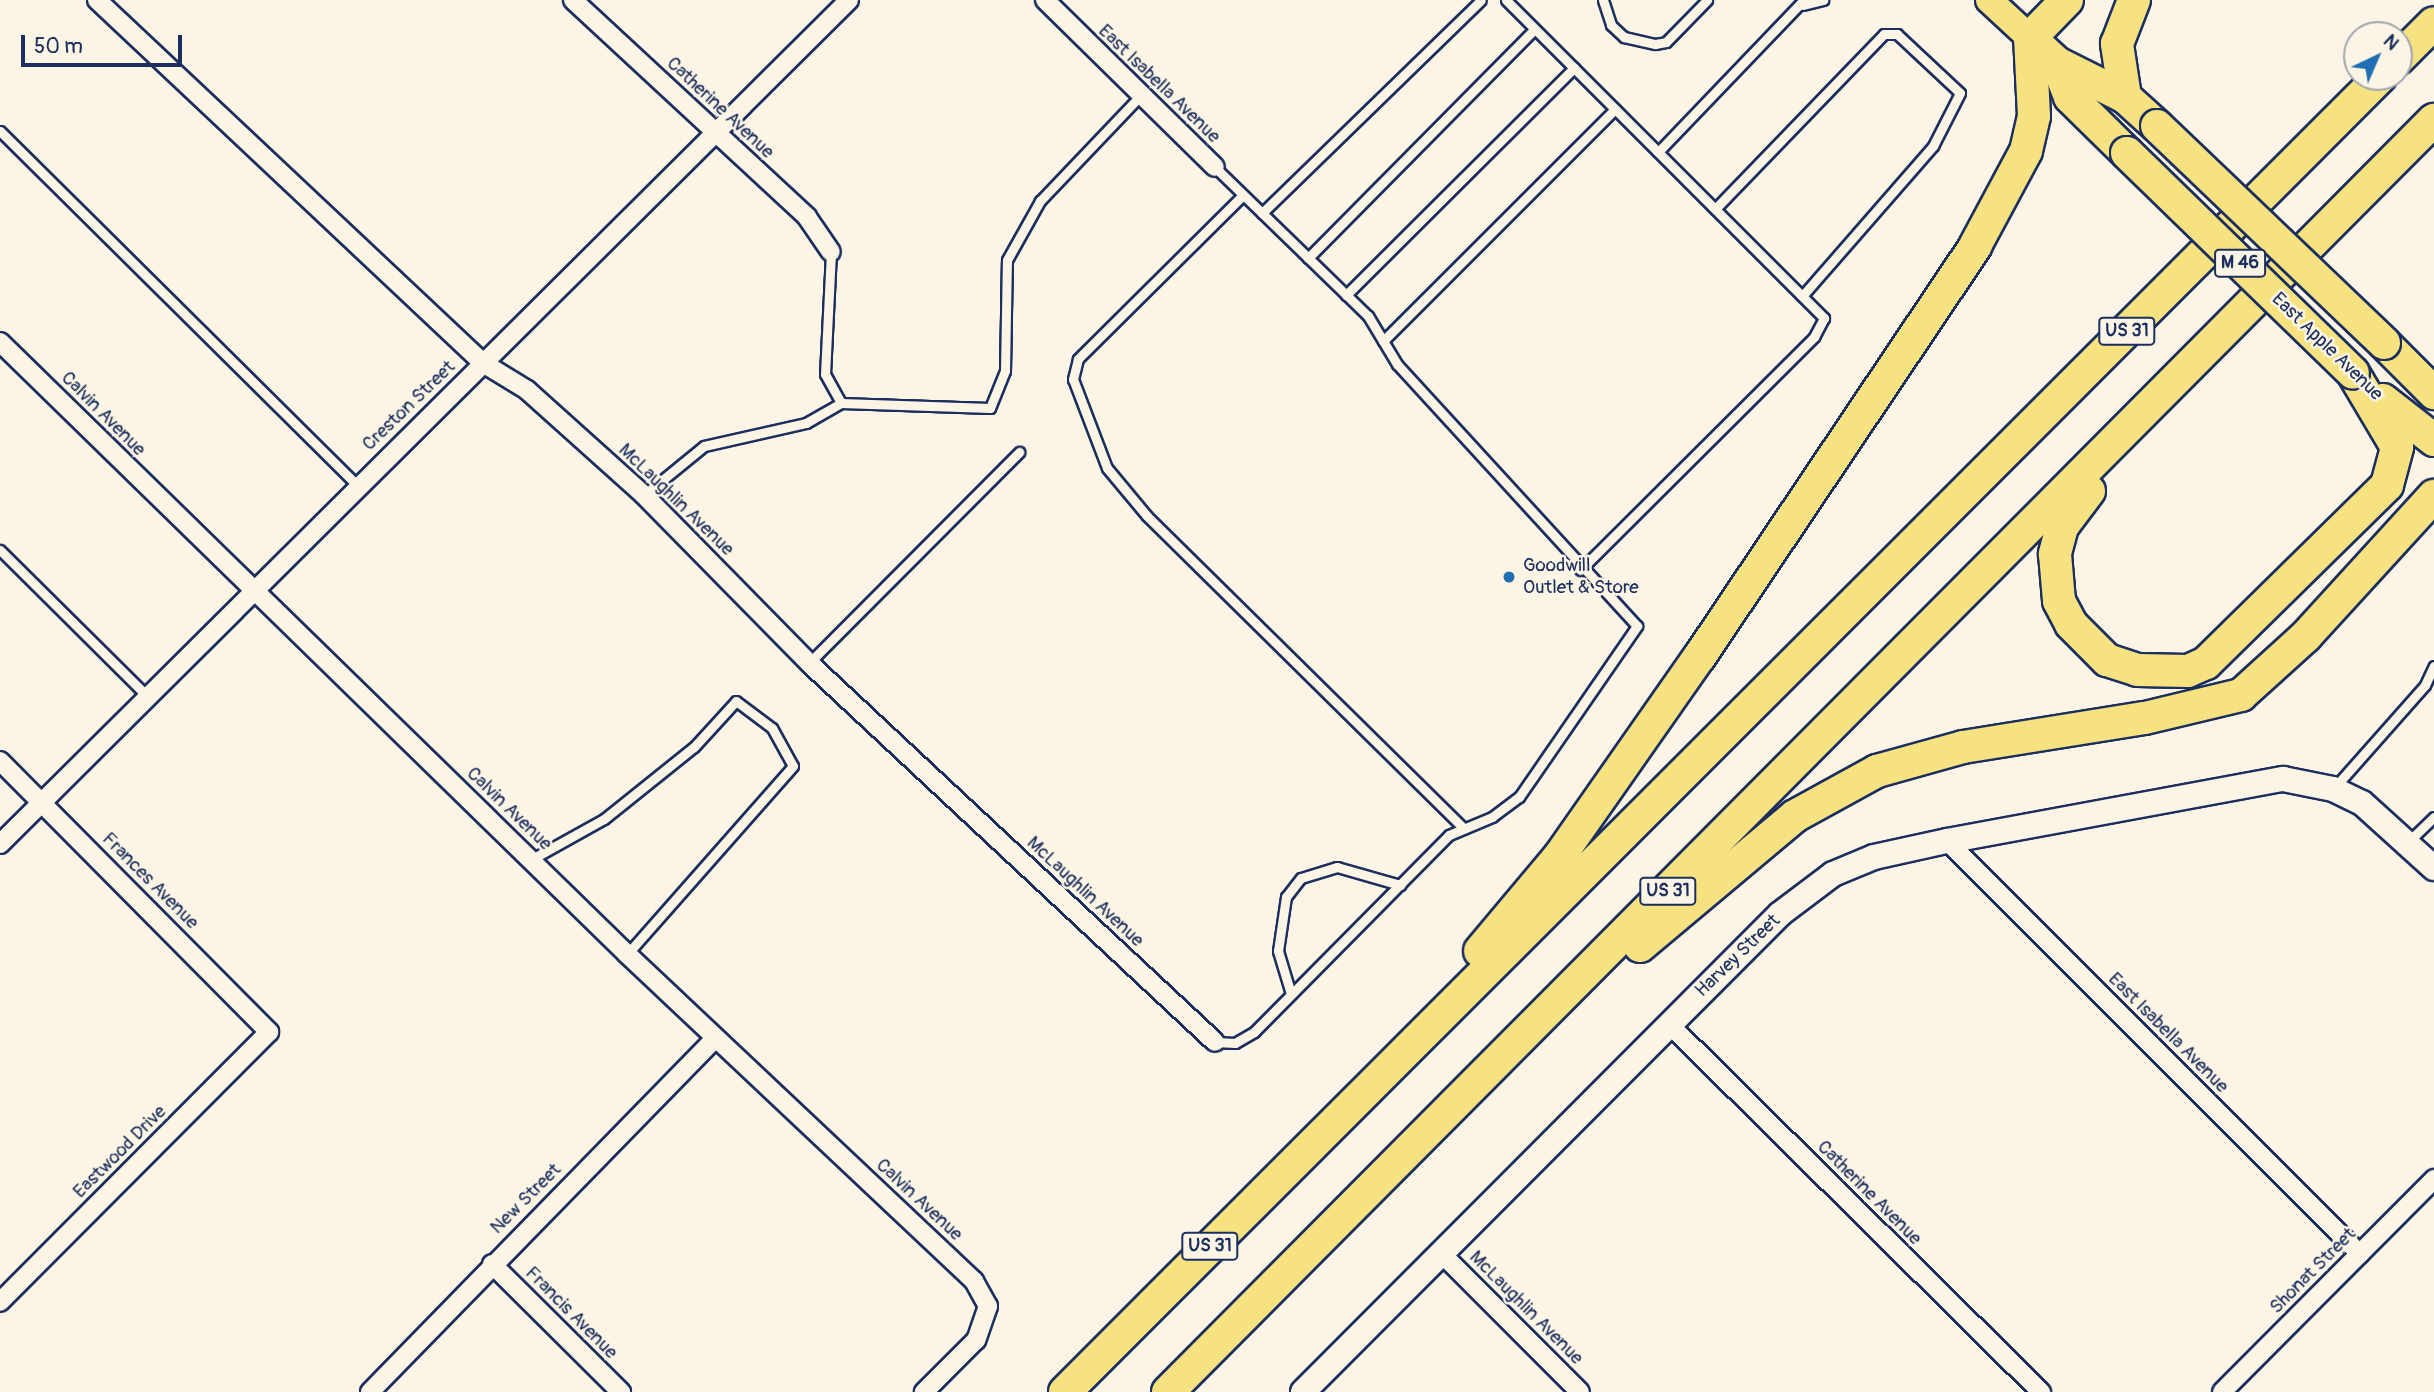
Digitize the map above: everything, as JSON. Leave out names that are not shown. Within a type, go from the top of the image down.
[{"type":"highway","points":[[1355,1101],[1559,857],[1975,246],[2026,150],[2034,116],[2030,38],[2067,0]]},
{"type":"highway","points":[[2125,97],[2117,44],[2134,0]]},
{"type":"highway","points":[[2410,21],[2431,0]]},
{"type":"highway","points":[[2413,44],[2434,23]]},
{"type":"highway","name":"East Apple Avenue","points":[[2030,38],[2057,63],[2125,97],[2157,125],[2434,393]]},
{"type":"highway","name":"East Apple Avenue","points":[[2057,63],[2070,97],[2353,373],[2434,440]]},
{"type":"highway","points":[[2293,164],[2322,111],[2343,89]]},
{"type":"highway","name":"US 31","points":[[1066,1392],[2366,91]]},
{"type":"highway","name":"US 31","points":[[1168,1392],[2434,120]]},
{"type":"highway","points":[[2227,329],[2173,406],[2075,505],[2055,554],[2059,601],[2071,624],[2107,660],[2137,670],[2188,671],[2218,656],[2387,485],[2397,447],[2353,373]]},
{"type":"highway","points":[[1406,1153],[1503,1080],[1713,880],[1794,816],[1877,771],[1963,747],[2145,718],[2241,695],[2306,636],[2434,496]]},
{"type":"main road","name":"East Apple Avenue","points":[[1989,0],[2030,38]]},
{"type":"street","name":"McLaughlin Avenue","points":[[97,0],[483,363],[527,390],[644,495],[809,663],[1215,1042]]},
{"type":"street","name":"Catherine Avenue","points":[[573,0],[824,234],[831,253]]},
{"type":"street","name":"Creston Street","points":[[0,844],[849,0]]},
{"type":"street","name":"East Isabella Avenue","points":[[1050,2],[1140,96],[1215,167]]},
{"type":"street","name":"Calvin Avenue","points":[[0,342],[252,591],[532,859],[627,954],[974,1281],[988,1306],[976,1339],[924,1392]]},
{"type":"street","name":"Frances Avenue","points":[[0,761],[269,1031]]},
{"type":"street","name":"Harvey Street","points":[[1303,1392],[1668,1023],[1780,914],[1833,874],[1874,857],[2243,784],[2322,786]]},
{"type":"street","points":[[2322,786],[2408,842],[2434,868]]},
{"type":"street","name":"East Isabella Avenue","points":[[1947,841],[2360,1254]]},
{"type":"street","name":"Catherine Avenue","points":[[1668,1023],[2041,1392]]},
{"type":"street","name":"Eastwood Drive","points":[[0,1302],[269,1031]]},
{"type":"street","name":"New Street","points":[[370,1392],[715,1038]]},
{"type":"street","name":"Shonat Street","points":[[2222,1392],[2434,1180]]},
{"type":"street","name":"McLaughlin Avenue","points":[[1442,1254],[1580,1392]]},
{"type":"street","name":"Francis Avenue","points":[[492,1264],[621,1392]]},
{"type":"lane","points":[[1262,213],[1481,0]]},
{"type":"lane","points":[[1506,0],[1824,317],[1814,337],[1580,570]]},
{"type":"lane","points":[[1603,0],[1611,24],[1624,37],[1655,44],[1666,42],[1707,0]]},
{"type":"lane","points":[[1658,152],[1803,3],[1824,0]]},
{"type":"lane","points":[[1308,258],[1535,29]]},
{"type":"lane","points":[[1715,209],[1884,34],[1897,34],[1960,93],[1933,146],[1802,296]]},
{"type":"lane","points":[[1346,295],[1574,68]]},
{"type":"lane","points":[[644,495],[704,446],[806,423],[841,403],[990,408],[1005,371],[1007,260],[1040,201],[1140,96]]},
{"type":"lane","points":[[1383,341],[1615,109]]},
{"type":"lane","points":[[0,131],[358,486]]},
{"type":"lane","points":[[1215,167],[1346,295],[1383,341],[1551,525],[1580,570],[1637,626],[1519,797],[1449,835],[1254,1032],[1235,1043],[1215,1042]]},
{"type":"lane","points":[[1243,195],[1078,359],[1073,379],[1107,468],[1147,516],[1464,829]]},
{"type":"lane","points":[[831,253],[825,374],[841,403]]},
{"type":"lane","points":[[809,663],[1019,452]]},
{"type":"lane","points":[[0,550],[148,696]]},
{"type":"lane","points":[[2322,786],[2425,685],[2434,666]]},
{"type":"lane","points":[[532,859],[604,819],[694,747],[736,701],[772,727],[793,766],[627,954]]},
{"type":"lane","points":[[2408,842],[2434,817]]},
{"type":"lane","points":[[1291,994],[1278,951],[1286,897],[1301,878],[1338,867],[1400,885]]},
{"type":"place","name":"Goodwill Outlet & Store","points":[[1509,577]]}]
